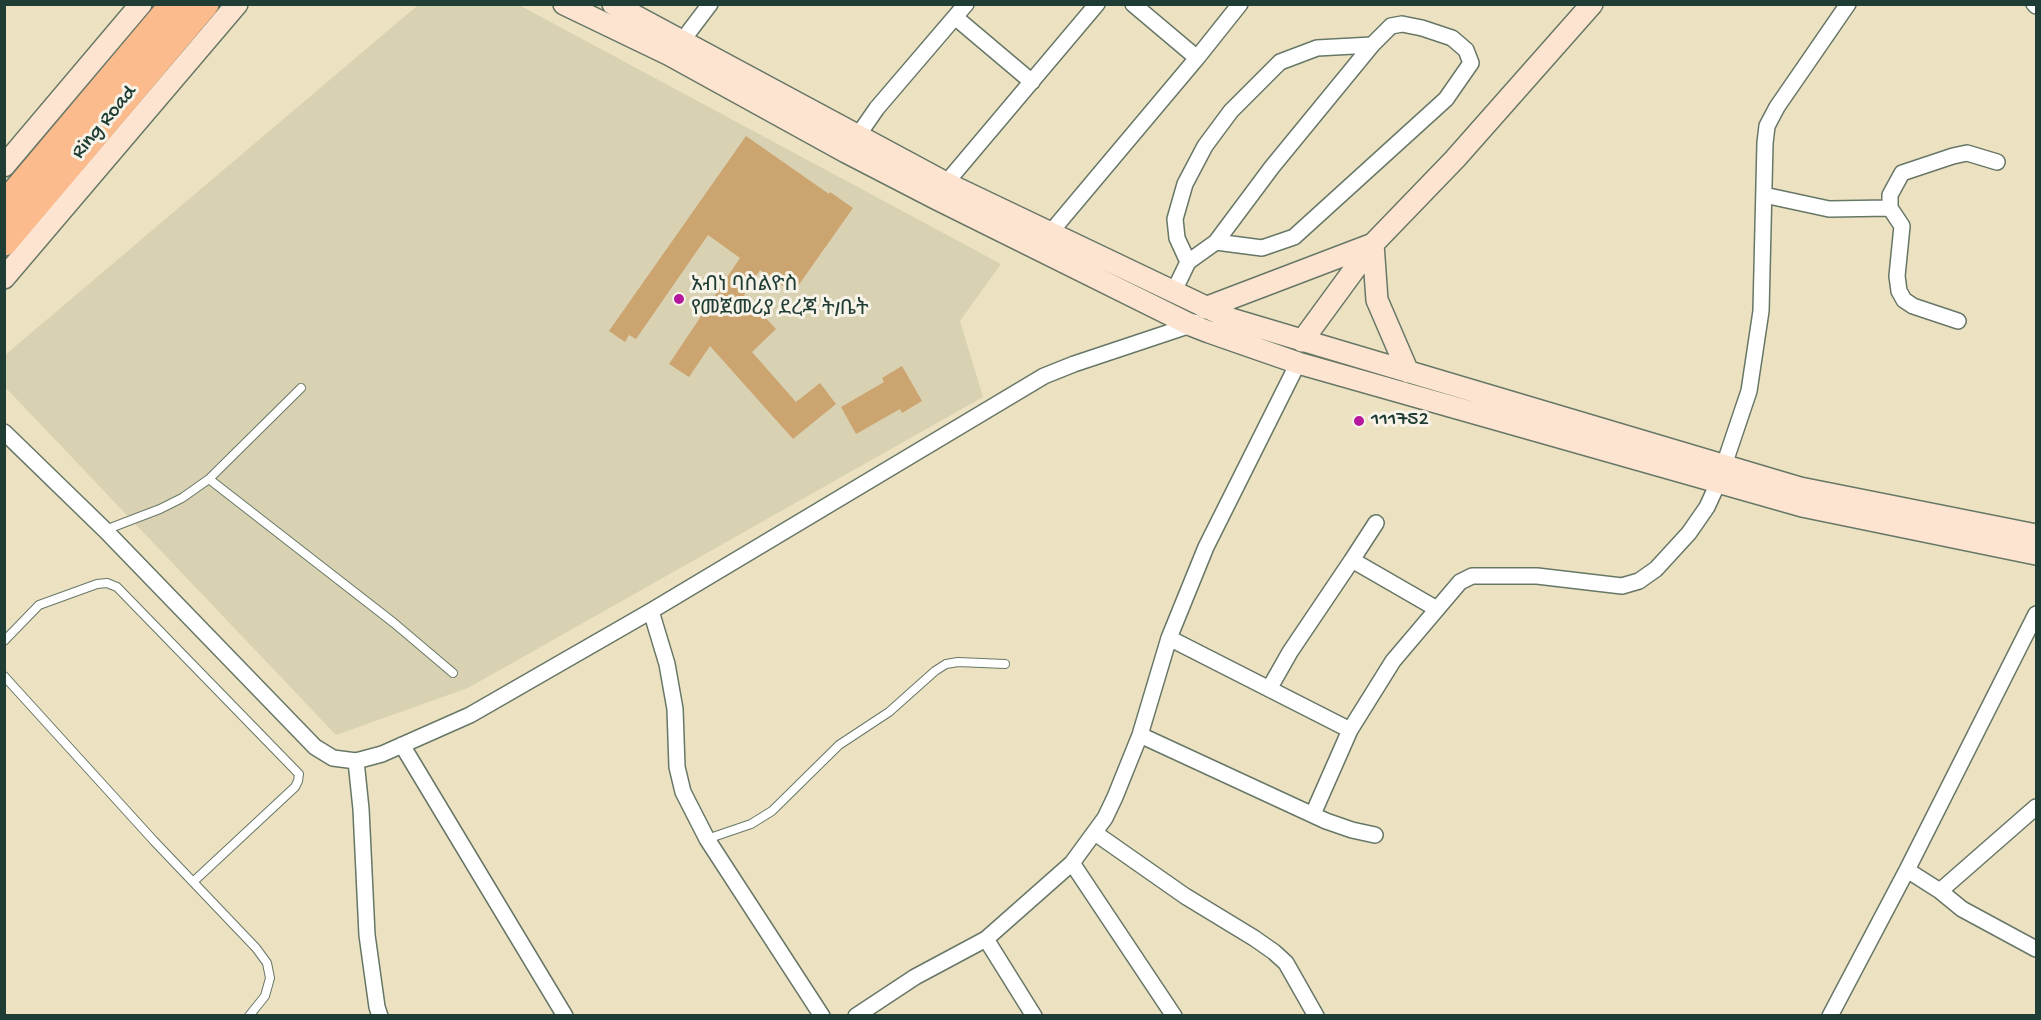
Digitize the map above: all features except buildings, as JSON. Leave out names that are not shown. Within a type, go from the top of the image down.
[{"type":"highway","name":"Ring Road","points":[[4,206],[174,4]]},
{"type":"highway","name":"Ring Road","points":[[4,242],[205,4]]},
{"type":"street","points":[[4,166],[141,4]]},
{"type":"street","points":[[4,278],[237,4]]},
{"type":"street","points":[[564,4],[852,143],[1191,326],[1298,363],[1721,474],[2037,535]]},
{"type":"street","points":[[613,4],[682,41],[852,143],[946,183],[1231,320],[1408,372],[1721,474],[1802,506],[2037,554]]},
{"type":"street","points":[[682,41],[710,4]]},
{"type":"street","points":[[852,143],[877,108],[966,4]]},
{"type":"street","points":[[946,183],[1097,4]]},
{"type":"street","points":[[1132,4],[1197,58]]},
{"type":"street","points":[[1050,233],[1240,4]]},
{"type":"street","points":[[1313,814],[1350,730],[1393,661],[1460,582],[1472,576],[1537,576],[1622,586],[1639,581],[1656,569],[1689,532],[1707,507],[1721,474],[1749,391],[1761,311],[1767,126],[1777,107],[1848,4]]},
{"type":"street","points":[[1302,341],[1373,244],[1455,159],[1584,7]]},
{"type":"street","points":[[955,18],[1032,82]]},
{"type":"street","points":[[1173,293],[1188,262],[1216,242],[1272,167],[1372,45],[1391,26],[1402,24],[1452,38],[1466,50],[1472,63],[1446,99],[1294,237],[1262,248],[1216,242]]},
{"type":"street","points":[[1188,262],[1177,238],[1175,219],[1185,184],[1205,146],[1231,111],[1280,62],[1317,48],[1372,45]]},
{"type":"street","points":[[1958,321],[1913,306],[1904,300],[1899,291],[1897,276],[1902,226],[1890,208],[1890,195],[1902,173],[1953,156],[1967,153],[1997,162]]},
{"type":"street","points":[[1764,195],[1829,209],[1890,208]]},
{"type":"street","points":[[4,432],[105,530],[315,747],[333,758],[356,761],[382,754],[470,715],[651,611],[1044,376],[1191,326],[1205,308],[1373,244]]},
{"type":"street","points":[[1373,244],[1377,300],[1408,372]]},
{"type":"street","points":[[856,1016],[915,977],[986,939],[1072,863],[1095,833],[1115,797],[1140,735],[1169,638],[1206,547],[1298,363]]},
{"type":"street","points":[[1269,688],[1290,652],[1376,523]]},
{"type":"street","points":[[1352,560],[1437,609]]},
{"type":"street","points":[[651,611],[667,664],[675,709],[679,779],[683,792],[707,839],[822,1016]]},
{"type":"street","points":[[1830,1016],[2037,614]]},
{"type":"street","points":[[1169,638],[1350,730]]},
{"type":"street","points":[[1140,735],[1188,759],[1313,814],[1352,830],[1375,835]]},
{"type":"street","points":[[402,745],[565,1016]]},
{"type":"street","points":[[356,761],[361,809],[367,935],[380,1016]]},
{"type":"street","points":[[1940,891],[2037,807]]},
{"type":"street","points":[[1095,833],[1185,896],[1274,952],[1286,963],[1316,1016]]},
{"type":"street","points":[[1072,863],[1174,1016]]},
{"type":"street","points":[[1907,870],[1940,891],[1962,909],[2037,949]]},
{"type":"street","points":[[986,939],[1034,1016]]},
{"type":"lane","points":[[105,530],[160,509],[182,498],[209,479],[301,388]]},
{"type":"lane","points":[[209,479],[394,623],[453,674]]},
{"type":"lane","points":[[4,641],[39,605],[97,584],[107,583],[117,587],[299,774],[295,787],[194,882]]},
{"type":"lane","points":[[707,839],[751,824],[772,811],[839,745],[889,712],[946,664],[958,662],[1005,664]]},
{"type":"lane","points":[[4,676],[154,841],[256,948],[267,963],[270,978],[265,996],[249,1016]]},
{"type":"shaded area","points":[[418,5],[519,5],[1001,264],[960,321],[983,397],[468,688],[336,735],[5,387],[5,355]]},
{"type":"place","name":"አብነ ባስልዮስ የመጀመሪያ ደረጃ ት/ቤት","points":[[679,299]]},
{"type":"place","name":"111752","points":[[1359,421]]}]
